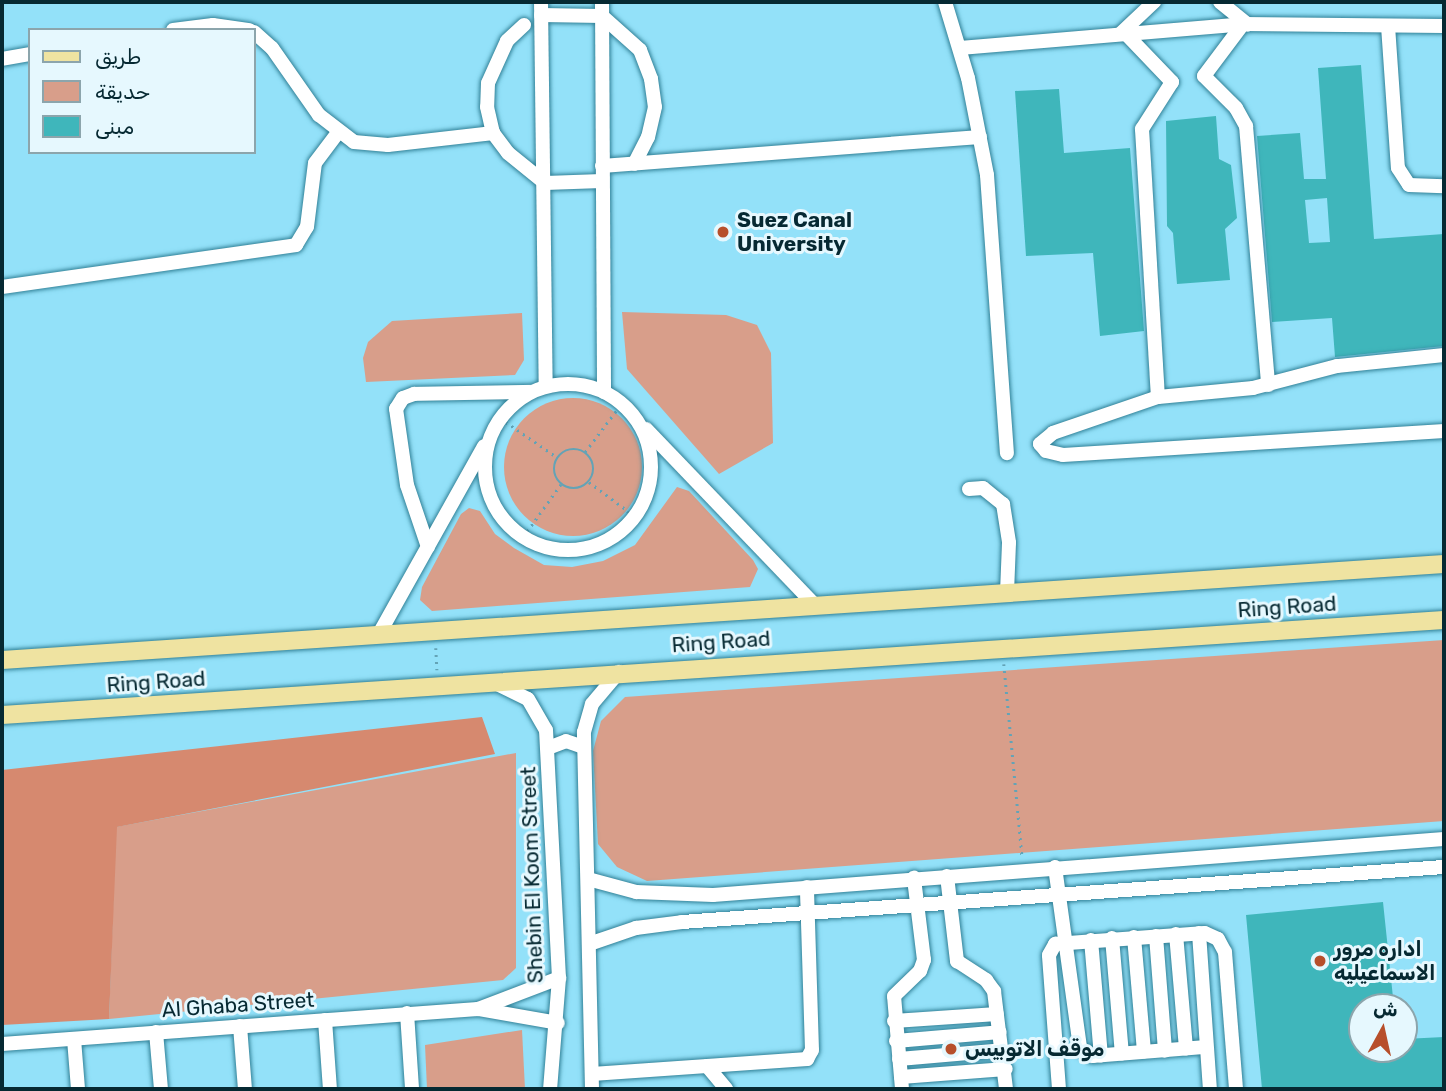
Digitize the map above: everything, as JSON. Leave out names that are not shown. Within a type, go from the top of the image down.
[{"type":"main road","name":"Ring Road","points":[[2,660],[379,634],[436,639],[815,605],[1444,564]]},
{"type":"main road","name":"Ring Road","points":[[2,715],[496,683],[620,672],[1444,620]]},
{"type":"street","points":[[1123,34],[1154,2]]},
{"type":"street","points":[[1220,2],[1245,24]]},
{"type":"street","points":[[947,3],[960,48],[987,174],[1007,453]]},
{"type":"street","points":[[546,385],[541,8],[602,9],[640,50],[652,79],[655,107],[648,136],[634,163]]},
{"type":"street","points":[[602,9],[604,392]]},
{"type":"street","points":[[1245,24],[1204,76],[1236,108],[1246,126],[1268,385]]},
{"type":"street","points":[[960,48],[1245,24],[1444,26]]},
{"type":"street","points":[[189,28],[213,25],[232,28]]},
{"type":"street","points":[[524,25],[501,51],[488,83],[486,107],[493,133],[508,153],[545,183],[602,174],[634,163],[980,137]]},
{"type":"street","points":[[1388,26],[1398,169],[1409,185],[1444,186]]},
{"type":"street","points":[[256,34],[272,48],[319,115],[338,133],[354,142],[388,145],[493,133]]},
{"type":"street","points":[[1123,34],[1170,75],[1172,82],[1142,129],[1158,397]]},
{"type":"street","points":[[2,59],[28,54]]},
{"type":"street","points":[[2,287],[296,245],[307,227],[314,163],[338,133]]},
{"type":"street","points":[[1444,355],[1337,366],[1268,385],[1158,397],[1053,433],[1040,444],[1046,451],[1063,455],[1444,431]]},
{"type":"street","points":[[379,634],[496,424],[531,392],[546,385],[583,385],[604,392],[622,403],[815,605]]},
{"type":"street","points":[[428,547],[407,485],[396,409],[403,398],[414,394],[531,392]]},
{"type":"street","points":[[496,424],[485,453],[488,489],[504,521],[523,537],[568,550],[591,547],[631,522],[650,483],[652,461],[637,420]]},
{"type":"street","points":[[970,489],[983,488],[1003,504],[1009,542],[1007,593]]},
{"type":"street","points":[[620,672],[592,704],[583,747],[592,1082],[707,1066],[809,1056],[807,887]]},
{"type":"street","name":"Shebin El Koom Street","points":[[496,683],[513,689],[539,713],[548,748],[559,978],[558,1023],[550,1089]]},
{"type":"street","points":[[548,748],[565,741],[583,747]]},
{"type":"street","points":[[588,879],[663,894],[807,887],[1444,839]]},
{"type":"street","points":[[1055,867],[1068,941],[1078,1040],[1086,1054],[1101,1056],[1206,1047]]},
{"type":"street","points":[[589,944],[655,924],[1444,867]]},
{"type":"street","points":[[947,876],[957,961],[990,985],[1006,1069],[1006,1089]]},
{"type":"street","points":[[914,878],[924,964],[896,989],[894,1021],[901,1083],[1006,1069]]},
{"type":"street","points":[[1059,1089],[1049,955],[1055,944],[1199,933],[1218,939],[1225,952],[1236,1089]]},
{"type":"street","points":[[1199,933],[1209,1089]]},
{"type":"street","points":[[1176,934],[1186,1049]]},
{"type":"street","points":[[1156,936],[1165,1051]]},
{"type":"street","points":[[1134,937],[1144,1052]]},
{"type":"street","points":[[1112,938],[1122,1054]]},
{"type":"street","points":[[1091,940],[1101,1056]]},
{"type":"street","name":"Al Ghaba Street","points":[[478,1009],[559,978]]},
{"type":"street","name":"Al Ghaba Street","points":[[2,1044],[478,1009],[558,1023]]},
{"type":"street","points":[[407,1013],[412,1089]]},
{"type":"street","points":[[894,1021],[997,1014]]},
{"type":"street","points":[[325,1020],[330,1089]]},
{"type":"street","points":[[240,1026],[245,1089]]},
{"type":"street","points":[[156,1032],[161,1089]]},
{"type":"street","points":[[896,1041],[1000,1032]]},
{"type":"street","points":[[74,1038],[78,1089]]},
{"type":"street","points":[[898,1059],[1003,1050]]},
{"type":"street","points":[[707,1066],[726,1089]]},
{"type":"path","points":[[585,452],[622,403]]},
{"type":"path","points":[[496,424],[557,457]]},
{"type":"path","points":[[569,449],[585,452],[594,467],[589,482],[573,489],[561,484],[554,474],[557,457],[569,449]]},
{"type":"path","points":[[589,482],[628,511],[631,522]]},
{"type":"path","points":[[523,537],[561,484]]},
{"type":"path","points":[[436,639],[449,647]]},
{"type":"path","points":[[429,648],[436,639]]},
{"type":"path","points":[[436,639],[437,673],[451,672]]},
{"type":"path","points":[[1004,647],[1006,718],[1024,870]]},
{"type":"green space","points":[[622,312],[726,315],[757,325],[771,353],[773,443],[719,474],[627,369]]},
{"type":"green space","points":[[522,313],[524,360],[515,375],[366,382],[363,358],[368,342],[392,321]]},
{"type":"green space","points":[[573,398],[600,403],[622,418],[637,440],[642,467],[637,494],[622,516],[600,531],[573,536],[546,531],[524,516],[509,494],[504,467],[509,440],[524,418],[546,403]]},
{"type":"green space","points":[[677,487],[689,491],[753,560],[758,569],[750,587],[432,611],[420,600],[422,587],[461,514],[469,508],[480,511],[495,534],[514,548],[544,565],[572,567],[603,561],[635,545]]},
{"type":"green space","points":[[1444,640],[1444,821],[647,881],[617,867],[598,844],[593,751],[601,721],[625,697]]},
{"type":"green space","points":[[516,753],[516,968],[503,980],[109,1019],[116,827]]},
{"type":"green space","points":[[522,1030],[525,1089],[427,1089],[425,1045]]},
{"type":"shaded area","points":[[482,717],[495,754],[117,827],[109,1019],[2,1025],[2,770]]},
{"type":"building","points":[[1361,65],[1374,239],[1444,234],[1444,346],[1335,357],[1332,318],[1272,322],[1257,136],[1300,133],[1304,179],[1326,179],[1318,68]],"holes":[[[1327,198],[1330,242],[1309,243],[1305,200]]]},
{"type":"building","points":[[1059,89],[1064,153],[1130,148],[1144,331],[1100,336],[1093,253],[1026,256],[1015,91]]},
{"type":"building","points":[[1216,116],[1219,159],[1231,165],[1237,218],[1225,229],[1230,280],[1177,284],[1173,233],[1167,226],[1166,121]]},
{"type":"building","name":"اداره مرور الاسماعيليه","points":[[1383,902],[1393,993],[1348,993],[1348,1063],[1418,1063],[1418,1038],[1444,1037],[1444,1089],[1262,1089],[1246,915]]},
{"type":"place","name":"Suez Canal University","points":[[723,232]]},
{"type":"place","name":"اداره مرور الاسماعيليه","points":[[1320,961]]},
{"type":"place","name":"موقف الاتوبيس","points":[[951,1049]]}]
